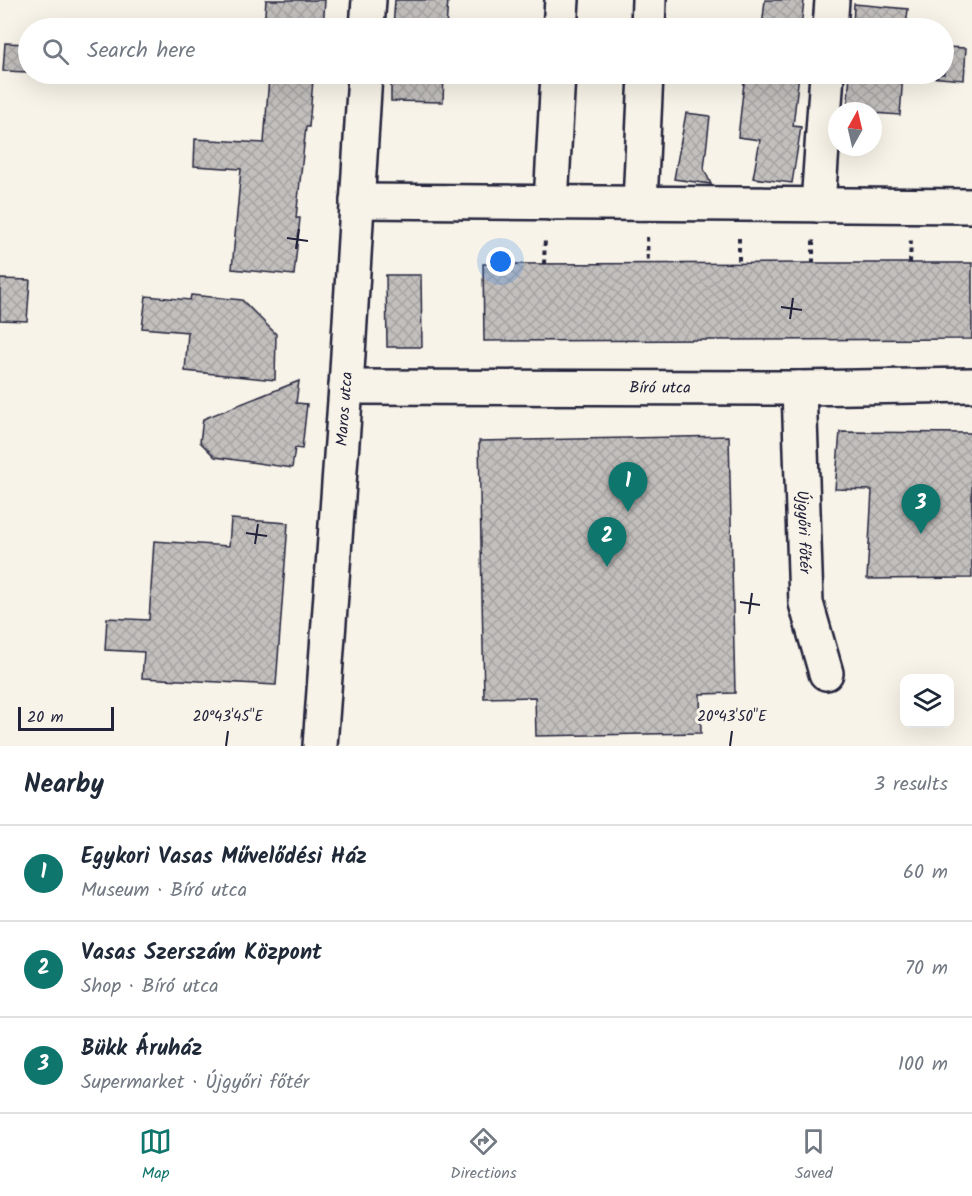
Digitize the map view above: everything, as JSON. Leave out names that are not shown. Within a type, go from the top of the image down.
[{"type":"street","points":[[368,18],[369,0]]},
{"type":"street","points":[[561,18],[562,0]]},
{"type":"street","points":[[648,18],[649,0]]},
{"type":"street","points":[[831,18],[832,0]]},
{"type":"street","name":"Maros utca","points":[[320,746],[346,387],[364,84]]},
{"type":"street","points":[[551,203],[557,84]]},
{"type":"street","points":[[640,203],[646,84]]},
{"type":"street","points":[[818,205],[826,84]]},
{"type":"street","points":[[357,201],[972,206]]},
{"type":"street","name":"Bíró utca","points":[[346,387],[799,388],[972,385]]},
{"type":"street","name":"Újgyőri főtér","points":[[799,388],[806,603],[826,673]]},
{"type":"path","points":[[544,264],[545,237]]},
{"type":"path","points":[[647,237],[648,263]]},
{"type":"path","points":[[739,238],[739,263]]},
{"type":"path","points":[[813,238],[813,263]]},
{"type":"path","points":[[910,263],[911,238]]},
{"type":"building","points":[[266,0],[325,0],[324,18],[265,18]]},
{"type":"building","points":[[395,0],[448,0],[447,18],[394,18]]},
{"type":"building","points":[[765,0],[804,0],[802,18],[763,18]]},
{"type":"building","points":[[854,4],[908,9],[907,18],[853,18]]},
{"type":"building","points":[[5,43],[18,44],[18,72],[3,71]]},
{"type":"building","points":[[954,47],[966,48],[964,80],[954,79]]},
{"type":"building","points":[[268,84],[313,84],[296,218],[300,218],[294,275],[232,269],[241,169],[194,166],[195,139],[264,143]]},
{"type":"building","points":[[391,84],[444,84],[443,102],[391,101]]},
{"type":"building","points":[[744,84],[798,84],[793,126],[801,127],[792,183],[753,178],[760,140],[738,137]]},
{"type":"building","points":[[849,84],[902,84],[900,115],[882,114],[882,102],[848,102]]},
{"type":"building","points":[[686,113],[710,116],[704,169],[711,184],[674,179]]},
{"type":"building","points":[[972,263],[972,339],[484,341],[483,264]]},
{"type":"building","points":[[386,275],[421,275],[422,347],[387,347]]},
{"type":"building","points":[[0,279],[30,280],[27,321],[0,320]]},
{"type":"building","points":[[191,295],[242,300],[276,334],[275,380],[185,371],[188,332],[142,328],[146,296],[190,300]]},
{"type":"building","points":[[299,381],[296,403],[307,404],[302,449],[295,448],[292,468],[215,457],[200,442],[203,419]]},
{"type":"building","points":[[840,432],[972,433],[972,578],[867,579],[872,490],[835,489]]},
{"type":"building","points":[[729,436],[735,693],[700,694],[701,733],[536,736],[535,697],[484,698],[479,441]]},
{"type":"building","points":[[231,519],[288,523],[276,685],[142,678],[144,652],[105,650],[107,618],[149,620],[154,541],[229,546]]},
{"type":"place","name":"Egykori Vasas Művelődési Ház","points":[[628,512]]},
{"type":"place","name":"Bükk Áruház","points":[[921,534]]},
{"type":"place","name":"Vasas Szerszám Központ","points":[[607,567]]}]
